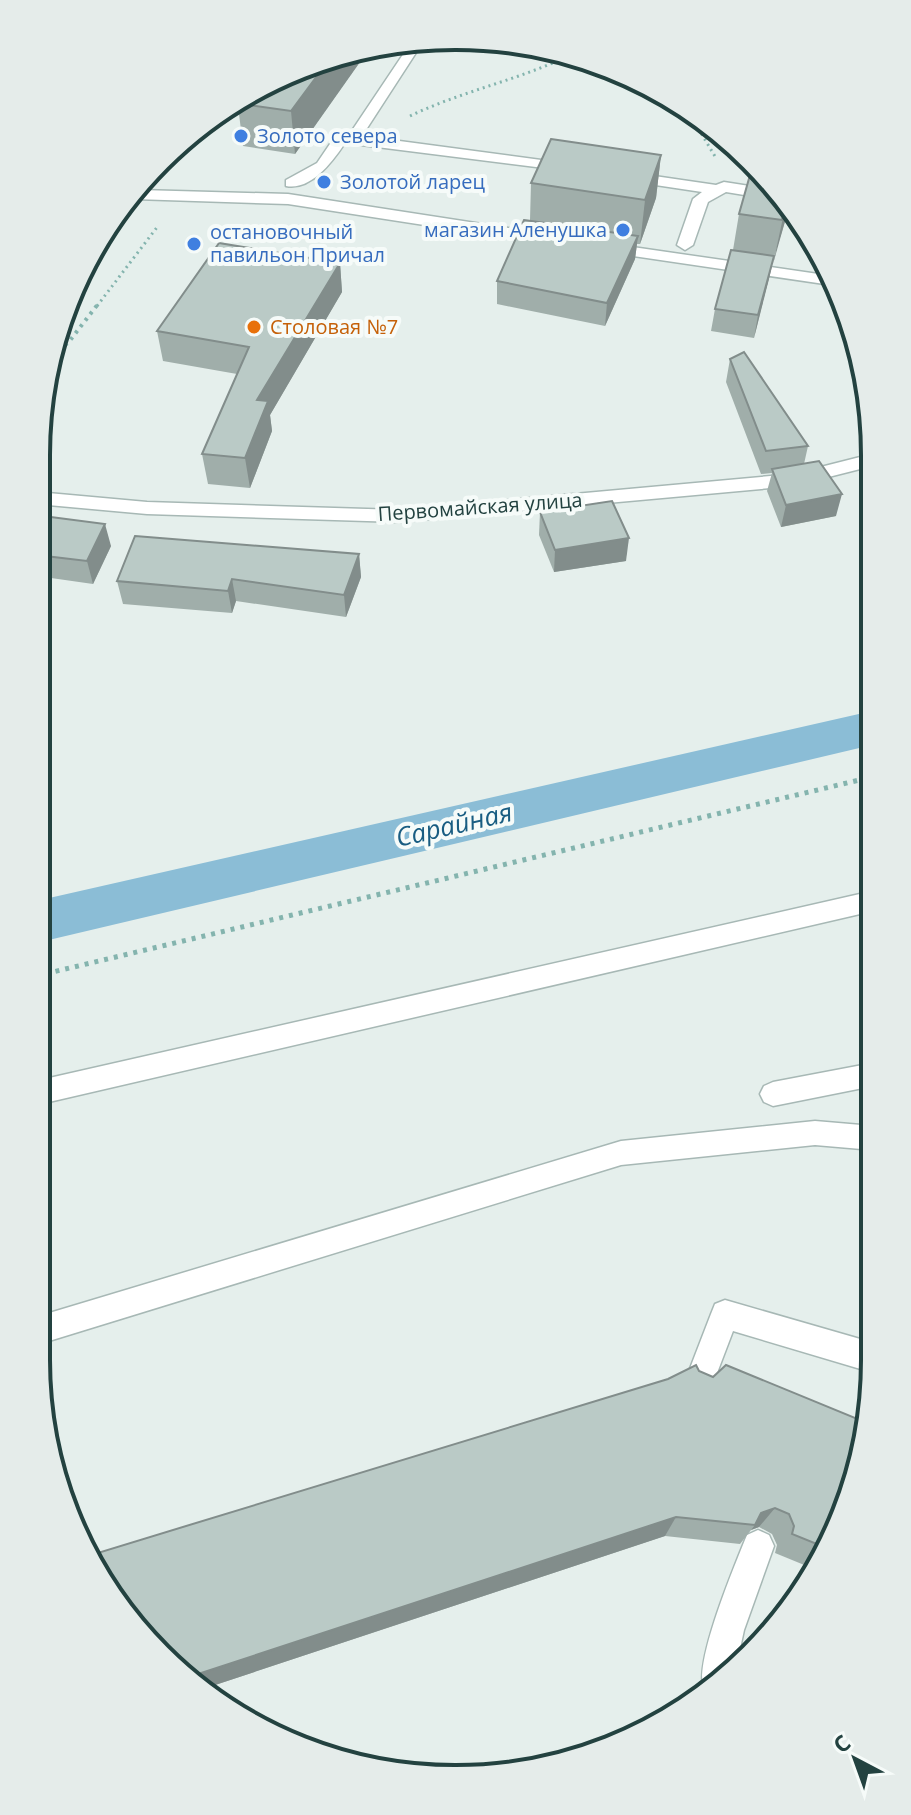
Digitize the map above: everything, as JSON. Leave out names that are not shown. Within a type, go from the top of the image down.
[{"type":"street","points":[[353,139],[411,52]]},
{"type":"street","points":[[291,183],[322,166],[341,138],[764,193]]},
{"type":"street","points":[[685,245],[701,199],[722,188]]},
{"type":"street","points":[[145,195],[288,199],[563,242]]},
{"type":"street","points":[[594,246],[821,280]]},
{"type":"street","name":"Первомайская улица","points":[[50,499],[147,508],[399,516],[793,480],[861,463]]},
{"type":"street","points":[[50,1090],[861,904]]},
{"type":"street","points":[[773,1094],[861,1076]]},
{"type":"street","points":[[50,1327],[621,1153],[815,1133],[861,1137]]},
{"type":"street","points":[[699,1384],[725,1314],[861,1354]]},
{"type":"street","points":[[720,1666],[728,1630],[758,1546]]},
{"type":"path","points":[[353,139],[444,100],[519,79],[554,63]]},
{"type":"path","points":[[702,134],[720,164],[722,188]]},
{"type":"path","points":[[66,344],[180,197]]},
{"type":"path","points":[[50,973],[861,780]]},
{"type":"building","points":[[318,75],[291,111],[251,105]]},
{"type":"building","points":[[551,139],[661,155],[645,200],[531,183]]},
{"type":"building","points":[[749,177],[783,217],[782,220],[739,214]]},
{"type":"building","points":[[524,220],[638,236],[607,303],[497,281]]},
{"type":"building","points":[[219,243],[340,263],[257,400],[268,401],[245,458],[202,454],[249,347],[157,331]]},
{"type":"building","points":[[731,250],[774,256],[758,315],[715,309]]},
{"type":"building","points":[[744,352],[808,446],[766,451],[730,359]]},
{"type":"building","points":[[819,461],[842,494],[786,505],[772,469]]},
{"type":"building","points":[[612,501],[629,538],[555,550],[540,512]]},
{"type":"building","points":[[50,517],[105,524],[87,561],[50,557]]},
{"type":"building","points":[[135,536],[359,554],[344,595],[232,579],[228,591],[117,581]]},
{"type":"building","points":[[696,1365],[699,1371],[713,1377],[726,1365],[857,1419],[839,1490],[816,1544],[792,1534],[794,1526],[789,1514],[775,1508],[761,1513],[755,1525],[676,1517],[200,1673],[151,1627],[118,1585],[99,1553],[668,1379]]},
{"type":"waterway","name":"Сарайная","points":[[50,919],[861,731]]},
{"type":"place","name":"Золото севера","points":[[241,136]]},
{"type":"place","name":"Золотой ларец","points":[[324,182]]},
{"type":"place","name":"магазин Аленушка","points":[[623,230]]},
{"type":"place","name":"остановочный павильон Причал","points":[[194,244]]},
{"type":"place","name":"Столовая №7","points":[[254,327]]}]
